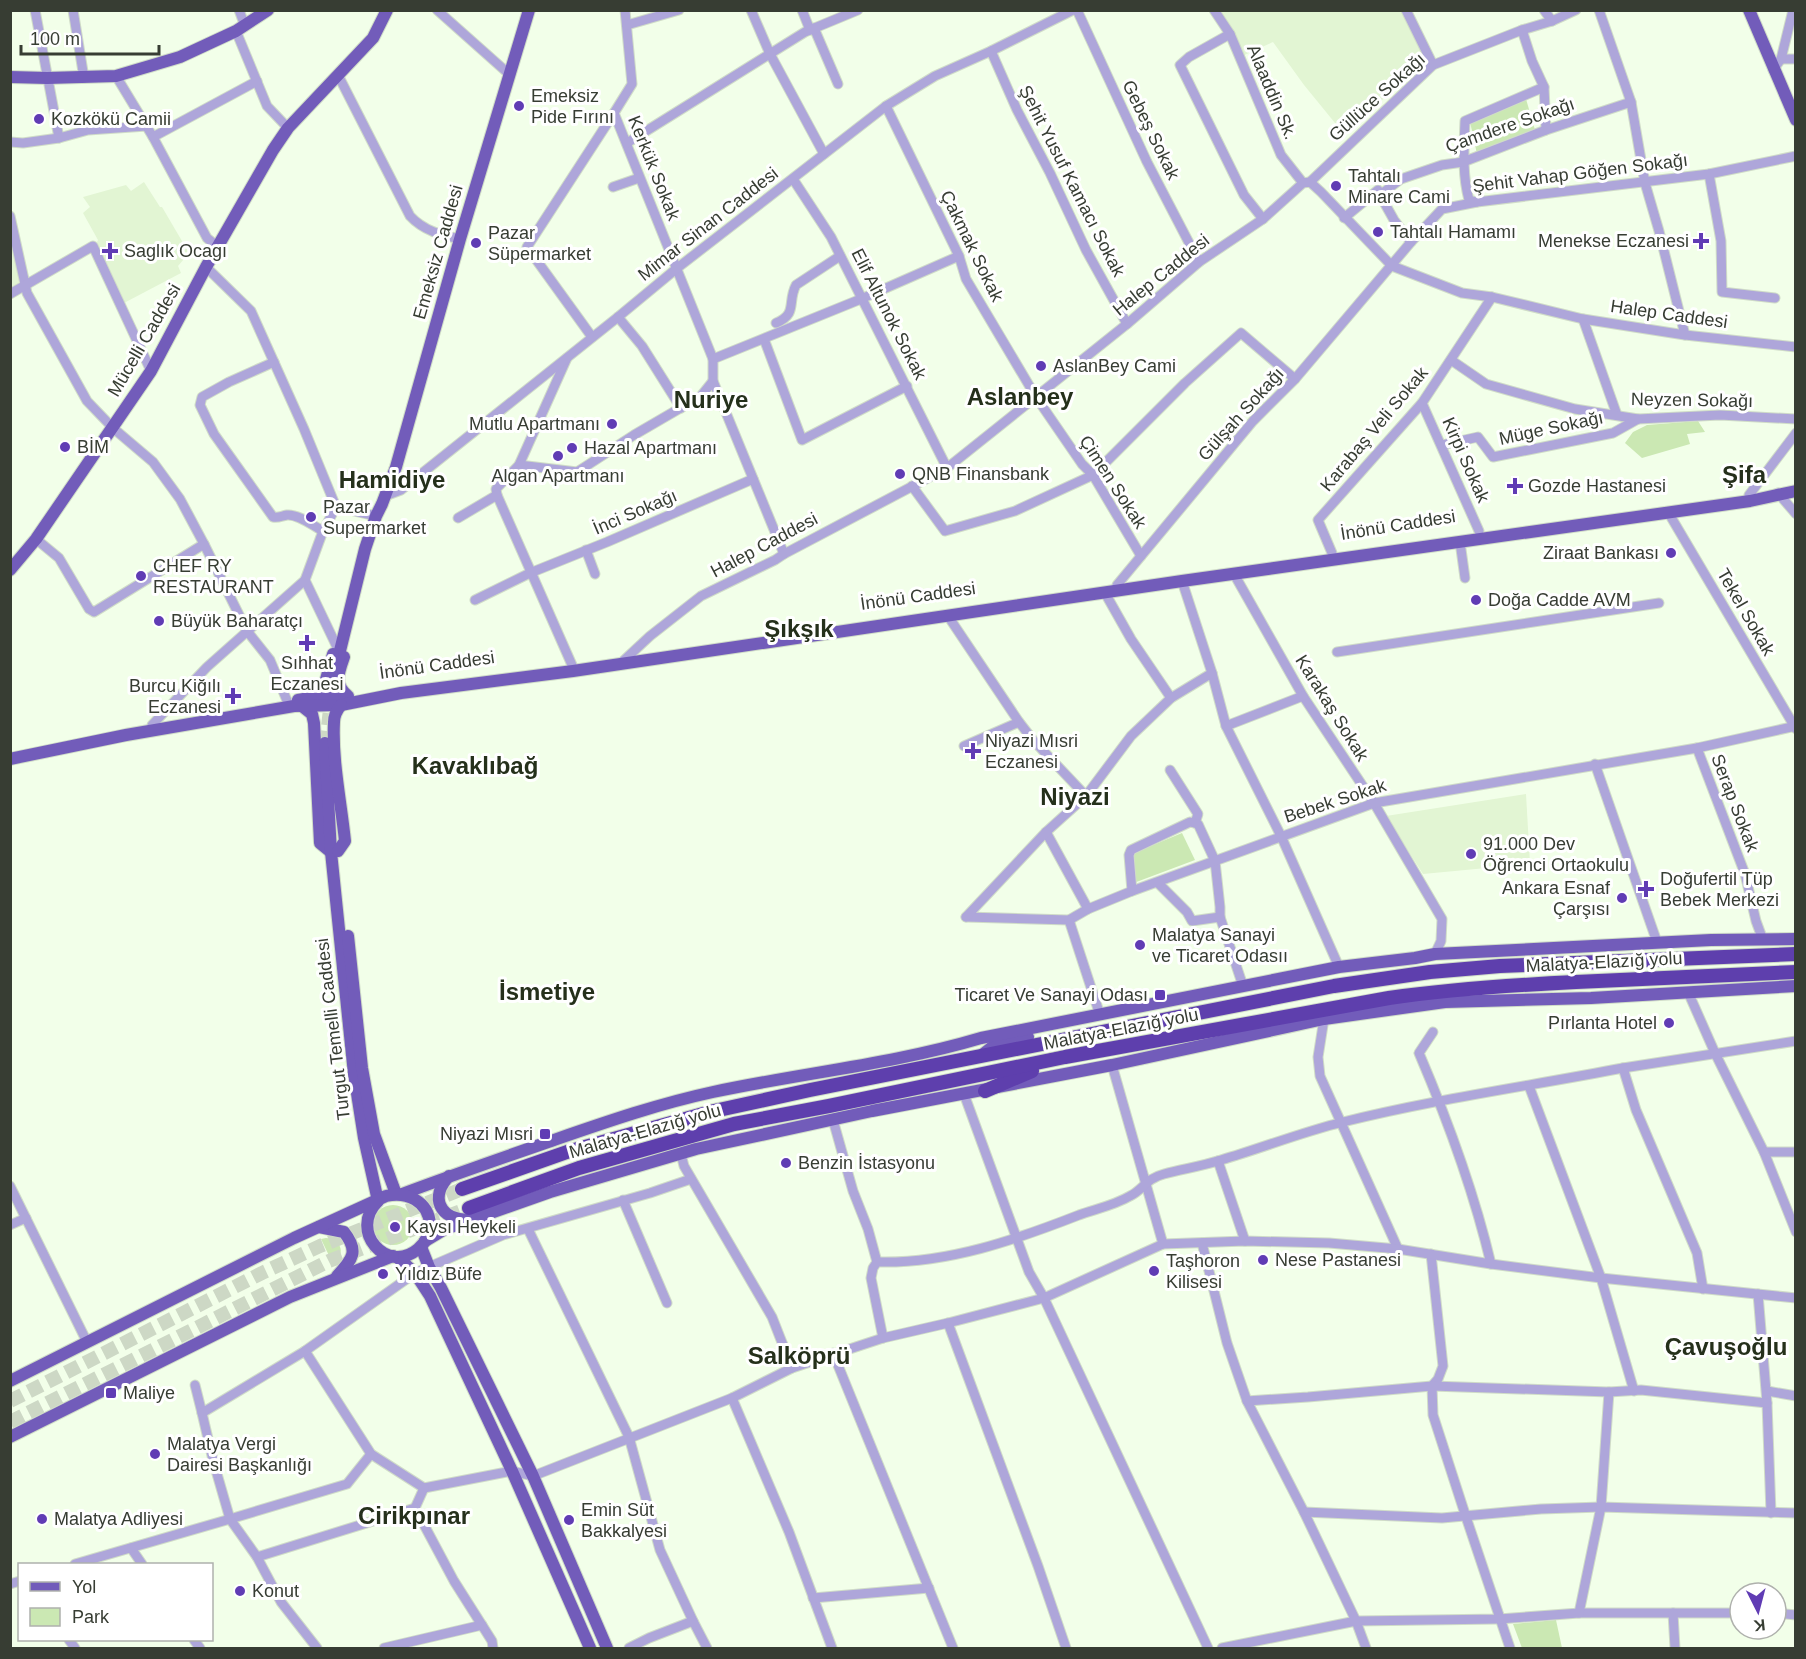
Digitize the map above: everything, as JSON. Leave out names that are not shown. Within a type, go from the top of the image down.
[{"type":"highway","points":[[462,1189],[567,1152],[704,1114],[982,1055],[1334,986],[1430,972],[1558,963],[1796,954]]},
{"type":"highway","name":"Malatya-Elazığ yolu","points":[[470,1214],[579,1168],[734,1124],[1065,1057],[1436,991],[1684,976],[1796,972]]},
{"type":"highway","points":[[985,1090],[1065,1057]]},
{"type":"main road","points":[[10,77],[116,76],[180,57],[241,28],[268,10]]},
{"type":"main road","name":"Mücelli Caddesi","points":[[10,570],[36,539],[151,371],[206,267],[273,150],[288,128],[373,38],[387,10]]},
{"type":"main road","name":"Emeksiz Caddesi","points":[[344,700],[335,667],[336,645],[366,532],[384,500],[396,467],[460,239],[529,10]]},
{"type":"main road","points":[[1749,10],[1777,65],[1796,120]]},
{"type":"main road","name":"İnönü Caddesi","points":[[10,752],[315,697],[344,700],[401,693],[1479,531],[1749,495],[1796,485]]},
{"type":"main road","name":"İnönü Caddesi","points":[[344,700],[572,665],[948,616],[1750,501],[1778,493],[1796,491]]},
{"type":"main road","name":"Emeksiz Caddesi","points":[[315,697],[335,667],[380,527],[384,500]]},
{"type":"main road","name":"Emeksiz Caddesi","points":[[335,667],[365,549],[376,516]]},
{"type":"main road","points":[[10,759],[126,735],[344,700]]},
{"type":"main road","name":"Turgut Temelli Caddesi","points":[[334,852],[345,841],[334,721],[336,712],[344,700]]},
{"type":"main road","points":[[302,706],[312,714],[314,723],[326,718],[334,721]]},
{"type":"main road","name":"Turgut Temelli Caddesi","points":[[314,723],[320,843],[334,852]]},
{"type":"main road","name":"Turgut Temelli Caddesi","points":[[378,1201],[364,1138],[354,1074],[334,852],[325,743],[334,852],[364,1079],[374,1134],[399,1194]]},
{"type":"main road","points":[[10,1381],[348,1212],[386,1196],[399,1194],[660,1105],[712,1092],[876,1062],[951,1047],[981,1038],[1339,967],[1435,954],[1657,942],[1796,939]]},
{"type":"main road","points":[[1490,952],[1558,963]]},
{"type":"main road","points":[[1500,986],[1591,998]]},
{"type":"main road","points":[[450,1176],[441,1185],[438,1193],[439,1203],[456,1219],[681,1154],[833,1120],[1112,1065],[1324,1019],[1445,1002],[1591,998],[1796,986]]},
{"type":"main road","points":[[982,1055],[996,1044],[1056,1031],[1067,1021]]},
{"type":"main road","points":[[399,1194],[415,1198],[423,1205],[428,1215],[430,1228],[423,1244],[429,1268],[441,1288],[532,1476],[607,1648]]},
{"type":"main road","points":[[378,1201],[368,1215],[367,1231],[377,1249],[395,1256],[406,1256],[470,1214]]},
{"type":"main road","points":[[318,1227],[344,1232],[354,1247],[352,1258],[334,1279]]},
{"type":"main road","points":[[395,1256],[415,1273],[430,1296],[513,1471],[590,1648]]},
{"type":"main road","points":[[10,1437],[290,1297],[395,1256]]},
{"type":"street","points":[[35,10],[59,138]]},
{"type":"street","points":[[73,10],[84,78]]},
{"type":"street","points":[[240,10],[241,28],[267,106],[288,128]]},
{"type":"street","points":[[437,10],[510,75]]},
{"type":"street","name":"Kerkük Sokak","points":[[625,10],[632,84],[614,113],[713,358]]},
{"type":"street","points":[[627,25],[679,10]]},
{"type":"street","points":[[751,10],[770,54],[824,154]]},
{"type":"street","points":[[802,10],[838,84]]},
{"type":"street","points":[[627,144],[812,29],[858,10]]},
{"type":"street","name":"Mimar Sinan Caddesi","points":[[384,500],[400,490],[676,269],[886,106],[935,76],[1075,10]]},
{"type":"street","name":"Gebeş Sokak","points":[[1075,10],[1147,162],[1199,262]]},
{"type":"street","name":"Alaaddin Sk.","points":[[1214,10],[1230,34],[1281,155],[1307,182]]},
{"type":"street","points":[[1406,10],[1433,65]]},
{"type":"street","points":[[1544,10],[1552,21]]},
{"type":"street","name":"Güllüce Sokağı","points":[[1307,182],[1433,65],[1576,10]]},
{"type":"street","points":[[1599,10],[1631,102],[1645,183],[1684,335]]},
{"type":"street","points":[[1777,65],[1792,10]]},
{"type":"street","points":[[1522,30],[1532,62],[1544,87],[1546,130]]},
{"type":"street","points":[[1230,34],[1180,65],[1244,195],[1263,219]]},
{"type":"street","name":"Şehit Yusuf Kamacı Sokak","points":[[991,51],[1017,110],[1086,250],[1127,324]]},
{"type":"street","points":[[1777,65],[1796,59]]},
{"type":"street","points":[[338,75],[410,216],[418,224],[439,234],[460,239]]},
{"type":"street","points":[[116,76],[147,126],[207,238],[218,247]]},
{"type":"street","points":[[153,137],[257,81]]},
{"type":"street","points":[[1477,202],[1470,201],[1465,185],[1463,162],[1465,121],[1544,87]]},
{"type":"street","name":"Çamdere Sokağı","points":[[1344,218],[1378,190],[1380,195],[1401,179],[1442,165],[1463,162],[1546,130],[1631,102]]},
{"type":"street","name":"Çakmak Sokak","points":[[886,106],[959,256],[966,279],[1036,397]]},
{"type":"street","points":[[592,337],[526,247],[614,113]]},
{"type":"street","points":[[10,142],[23,143],[59,138],[88,130],[147,126]]},
{"type":"street","name":"Şehit Vahap Göğen Sokağı","points":[[1392,266],[1442,209],[1477,202],[1709,174],[1796,156]]},
{"type":"street","points":[[1709,174],[1721,241],[1722,292],[1775,298]]},
{"type":"street","points":[[613,187],[639,178]]},
{"type":"street","name":"Elif Altunok Sokak","points":[[793,179],[831,237],[947,468]]},
{"type":"street","name":"Halep Caddesi","points":[[625,659],[701,596],[775,560],[947,468],[1127,324],[1199,262],[1263,219],[1307,182],[1392,266],[1462,293],[1492,297],[1583,319],[1684,335],[1796,347]]},
{"type":"street","points":[[1380,195],[1394,220],[1411,242]]},
{"type":"street","points":[[10,216],[27,293],[87,401],[113,428],[153,462],[180,499],[248,631],[270,660],[288,703]]},
{"type":"street","points":[[10,294],[93,246],[151,371]]},
{"type":"street","points":[[776,323],[788,317],[791,311],[792,291],[796,285],[840,256]]},
{"type":"street","points":[[784,554],[713,381],[713,358],[861,299],[959,256]]},
{"type":"street","name":"Gülşah Sokağı","points":[[1117,585],[1253,421],[1295,379],[1392,266]]},
{"type":"street","points":[[206,267],[251,311],[336,507]]},
{"type":"street","name":"Karabaş Veli Sokak","points":[[1332,553],[1318,520],[1422,403],[1492,297]]},
{"type":"street","points":[[618,317],[642,346],[681,408]]},
{"type":"street","name":"Neyzen Sokağı","points":[[1583,319],[1617,415],[1638,419],[1720,415],[1796,419]]},
{"type":"street","points":[[912,486],[945,531],[1016,512],[1093,475],[1185,383],[1240,333],[1295,379]]},
{"type":"street","points":[[764,339],[802,440],[907,386]]},
{"type":"street","points":[[568,356],[519,465],[496,489],[530,573],[572,665]]},
{"type":"street","points":[[1451,360],[1486,384],[1575,409],[1617,415]]},
{"type":"street","points":[[274,362],[202,397],[200,405],[214,434],[273,517],[295,516],[323,531]]},
{"type":"street","points":[[519,465],[577,472],[701,396],[713,381]]},
{"type":"street","name":"Çimen Sokak","points":[[1036,397],[1082,464],[1093,475],[1141,556]]},
{"type":"street","name":"Kirpi Sokak","points":[[1422,403],[1479,531]]},
{"type":"street","name":"Müge Sokağı","points":[[1442,445],[1478,438],[1493,457],[1612,433],[1638,419]]},
{"type":"street","points":[[1749,495],[1796,434]]},
{"type":"street","name":"İnci Sokağı","points":[[475,600],[530,573],[753,479]]},
{"type":"street","points":[[1778,493],[1796,513]]},
{"type":"street","points":[[458,518],[497,495]]},
{"type":"street","points":[[336,507],[376,516]]},
{"type":"street","points":[[152,725],[207,667],[305,580],[323,531],[336,507]]},
{"type":"street","name":"Tekel Sokak","points":[[1668,512],[1795,727]]},
{"type":"street","points":[[36,539],[59,558],[89,609],[94,612],[204,544]]},
{"type":"street","points":[[1460,542],[1465,578]]},
{"type":"street","points":[[586,550],[596,573]]},
{"type":"street","name":"Karakaş Sokak","points":[[1234,574],[1302,696],[1374,803],[1442,918],[1441,941],[1435,954]]},
{"type":"street","points":[[305,580],[336,645]]},
{"type":"street","points":[[1182,581],[1212,673],[1226,726],[1281,836],[1339,967]]},
{"type":"street","points":[[1105,593],[1131,639],[1171,698]]},
{"type":"street","points":[[1336,652],[1659,603]]},
{"type":"street","points":[[948,616],[1019,722],[1086,796]]},
{"type":"street","points":[[1100,1015],[1069,920],[966,917],[1046,832],[1086,796],[1131,736],[1171,698],[1212,673]]},
{"type":"street","points":[[1226,726],[1302,696]]},
{"type":"street","points":[[964,746],[1019,722]]},
{"type":"street","name":"Bebek Sokak","points":[[1069,920],[1088,909],[1132,891],[1374,803],[1697,748],[1795,727]]},
{"type":"street","name":"Serap Sokak","points":[[1697,748],[1744,874],[1763,940]]},
{"type":"street","points":[[1595,764],[1657,942]]},
{"type":"street","points":[[1170,770],[1198,814],[1195,824]]},
{"type":"street","points":[[1132,891],[1129,855],[1131,850],[1190,822],[1198,824],[1215,861],[1220,917],[1243,986]]},
{"type":"street","points":[[1046,832],[1088,909]]},
{"type":"street","points":[[1158,883],[1187,912],[1192,921],[1220,917]]},
{"type":"street","points":[[1688,992],[1764,1152],[1796,1232]]},
{"type":"street","points":[[1324,1019],[1318,1057],[1320,1076],[1398,1249]]},
{"type":"street","points":[[1433,1032],[1419,1053],[1440,1101],[1481,1222],[1491,1264]]},
{"type":"street","points":[[877,1262],[904,1263],[1017,1239],[1131,1196],[1146,1182],[1161,1175],[1218,1161],[1341,1122],[1440,1101],[1623,1068],[1796,1041]]},
{"type":"street","points":[[1112,1065],[1163,1244]]},
{"type":"street","points":[[1623,1068],[1636,1110],[1697,1252],[1703,1289]]},
{"type":"street","points":[[1529,1086],[1601,1278],[1635,1391]]},
{"type":"street","points":[[964,1094],[1029,1272],[1044,1298],[1208,1648]]},
{"type":"street","points":[[833,1120],[853,1191],[868,1229],[877,1262],[871,1278],[883,1338]]},
{"type":"street","points":[[1764,1152],[1796,1152]]},
{"type":"street","points":[[681,1154],[691,1179],[772,1317],[792,1368]]},
{"type":"street","points":[[1218,1161],[1245,1241]]},
{"type":"street","points":[[202,1413],[305,1351],[415,1273],[503,1235],[691,1179]]},
{"type":"street","points":[[10,1186],[87,1342]]},
{"type":"street","points":[[623,1200],[668,1303]]},
{"type":"street","points":[[10,1225],[26,1218]]},
{"type":"street","points":[[528,1229],[629,1437],[660,1550],[707,1648]]},
{"type":"street","points":[[305,1351],[371,1454],[424,1488],[513,1471],[532,1476],[732,1398],[792,1368],[883,1338],[1044,1298],[1163,1244],[1245,1241],[1329,1243],[1398,1249],[1601,1278],[1796,1298]]},
{"type":"street","points":[[1202,1243],[1227,1343],[1247,1401],[1304,1512],[1356,1621],[1366,1648]]},
{"type":"street","points":[[1431,1254],[1443,1366],[1438,1379],[1432,1386],[1434,1415],[1510,1648]]},
{"type":"street","points":[[1758,1294],[1767,1391],[1771,1513]]},
{"type":"street","points":[[948,1323],[1066,1648]]},
{"type":"street","points":[[834,1353],[954,1648]]},
{"type":"street","points":[[195,1385],[213,1460],[231,1519],[257,1557],[281,1602],[317,1648]]},
{"type":"street","points":[[1247,1401],[1432,1386],[1635,1391],[1767,1403]]},
{"type":"street","points":[[1767,1391],[1796,1396]]},
{"type":"street","points":[[1579,1613],[1601,1507],[1609,1392]]},
{"type":"street","points":[[732,1398],[789,1533],[832,1648]]},
{"type":"street","points":[[78,1563],[347,1484],[371,1454]]},
{"type":"street","points":[[257,1557],[415,1508],[424,1488]]},
{"type":"street","points":[[1304,1512],[1442,1518],[1541,1509],[1601,1507],[1796,1513]]},
{"type":"street","points":[[415,1508],[454,1581],[492,1641],[493,1648]]},
{"type":"street","points":[[131,1548],[141,1563]]},
{"type":"street","points":[[813,1598],[929,1588]]},
{"type":"street","points":[[1222,1648],[1356,1621],[1499,1618],[1579,1613],[1728,1613]]},
{"type":"street","points":[[1673,1613],[1675,1648]]},
{"type":"street","points":[[629,1648],[693,1621]]},
{"type":"street","points":[[384,1648],[482,1625]]},
{"type":"shaded area","points":[[1216,11],[1401,11],[1423,55],[1419,67],[1344,134],[1273,42],[1240,57]]},
{"type":"shaded area","points":[[144,182],[162,207],[189,253],[178,266],[181,273],[124,303],[98,240],[83,213],[90,207],[83,197],[126,185],[131,191]]},
{"type":"shaded area","points":[[10,240],[21,284],[10,291]]},
{"type":"shaded area","points":[[1526,794],[1530,864],[1423,874],[1386,816]]},
{"type":"green space","points":[[1526,99],[1535,130],[1477,154],[1470,122]]},
{"type":"green space","points":[[1698,421],[1705,432],[1687,434],[1690,444],[1642,458],[1625,443],[1633,432],[1647,425]]},
{"type":"green space","points":[[1182,833],[1195,860],[1131,884],[1127,856]]},
{"type":"green space","points":[[393,1205],[407,1211],[413,1225],[407,1239],[393,1245],[379,1239],[373,1225],[379,1211]]},
{"type":"green space","points":[[326,1238],[339,1244],[340,1256],[333,1264],[321,1239]]},
{"type":"green space","points":[[1556,1620],[1562,1648],[1522,1648],[1513,1624]]},
{"type":"tunnel","points":[[325,743],[336,665]]},
{"type":"tunnel","points":[[10,1401],[262,1273],[320,1246],[462,1189]]},
{"type":"tunnel","points":[[10,1422],[329,1261],[469,1208]]},
{"type":"place","name":"Emeksiz Pide Fırını","points":[[519,106]]},
{"type":"place","name":"Kozkökü Camii","points":[[39,119]]},
{"type":"place","name":"Tahtalı Minare Cami","points":[[1336,186]]},
{"type":"place","name":"Tahtalı Hamamı","points":[[1378,232]]},
{"type":"place","name":"Menekse Eczanesi","points":[[1701,241]]},
{"type":"place","name":"Pazar Süpermarket","points":[[476,243]]},
{"type":"place","name":"Saglık Ocagı","points":[[110,251]]},
{"type":"place","name":"AslanBey Cami","points":[[1041,366]]},
{"type":"place","name":"Mutlu Apartmanı","points":[[612,424]]},
{"type":"place","name":"BİM","points":[[65,447]]},
{"type":"place","name":"Hazal Apartmanı","points":[[572,448]]},
{"type":"place","name":"Algan Apartmanı","points":[[558,456]]},
{"type":"place","name":"QNB Finansbank","points":[[900,474]]},
{"type":"place","name":"Gozde Hastanesi","points":[[1515,486]]},
{"type":"place","name":"Pazar Supermarket","points":[[311,517]]},
{"type":"place","name":"Ziraat Bankası","points":[[1671,553]]},
{"type":"place","name":"CHEF RY RESTAURANT","points":[[141,576]]},
{"type":"place","name":"Doğa Cadde AVM","points":[[1476,600]]},
{"type":"place","name":"Büyük Baharatçı","points":[[159,621]]},
{"type":"place","name":"Sıhhat Eczanesi","points":[[307,643]]},
{"type":"place","name":"Burcu Kiğılı Eczanesi","points":[[233,696]]},
{"type":"place","name":"Niyazi Mısri Eczanesi","points":[[973,751]]},
{"type":"place","name":"91.000 Dev Öğrenci Ortaokulu","points":[[1471,854]]},
{"type":"place","name":"Doğufertil Tüp Bebek Merkezi","points":[[1646,889]]},
{"type":"place","name":"Ankara Esnaf Çarşısı","points":[[1622,898]]},
{"type":"place","name":"Malatya Sanayi ve Ticaret Odasıı","points":[[1140,945]]},
{"type":"place","name":"Ticaret Ve Sanayi Odası","points":[[1160,995]]},
{"type":"place","name":"Pırlanta Hotel","points":[[1669,1023]]},
{"type":"place","name":"Niyazi Mısri","points":[[545,1134]]},
{"type":"place","name":"Benzin İstasyonu","points":[[786,1163]]},
{"type":"place","name":"Kaysı Heykeli","points":[[395,1227]]},
{"type":"place","name":"Nese Pastanesi","points":[[1263,1260]]},
{"type":"place","name":"Taşhoron Kilisesi","points":[[1154,1271]]},
{"type":"place","name":"Yıldız Büfe","points":[[383,1274]]},
{"type":"place","name":"Maliye","points":[[111,1393]]},
{"type":"place","name":"Malatya Vergi Dairesi Başkanlığı","points":[[155,1454]]},
{"type":"place","name":"Malatya Adliyesi","points":[[42,1519]]},
{"type":"place","name":"Emin Süt Bakkalyesi","points":[[569,1520]]},
{"type":"place","name":"Konut","points":[[240,1591]]},
{"type":"district","name":"Aslanbey","points":[[1020,397]]},
{"type":"district","name":"Nuriye","points":[[711,400]]},
{"type":"district","name":"Şifa","points":[[1744,475]]},
{"type":"district","name":"Hamidiye","points":[[392,480]]},
{"type":"district","name":"Şıkşık","points":[[799,629]]},
{"type":"district","name":"Kavaklıbağ","points":[[475,766]]},
{"type":"district","name":"Niyazi","points":[[1075,797]]},
{"type":"district","name":"İsmetiye","points":[[547,992]]},
{"type":"district","name":"Çavuşoğlu","points":[[1726,1347]]},
{"type":"district","name":"Salköprü","points":[[799,1356]]},
{"type":"district","name":"Cirikpınar","points":[[414,1516]]}]
